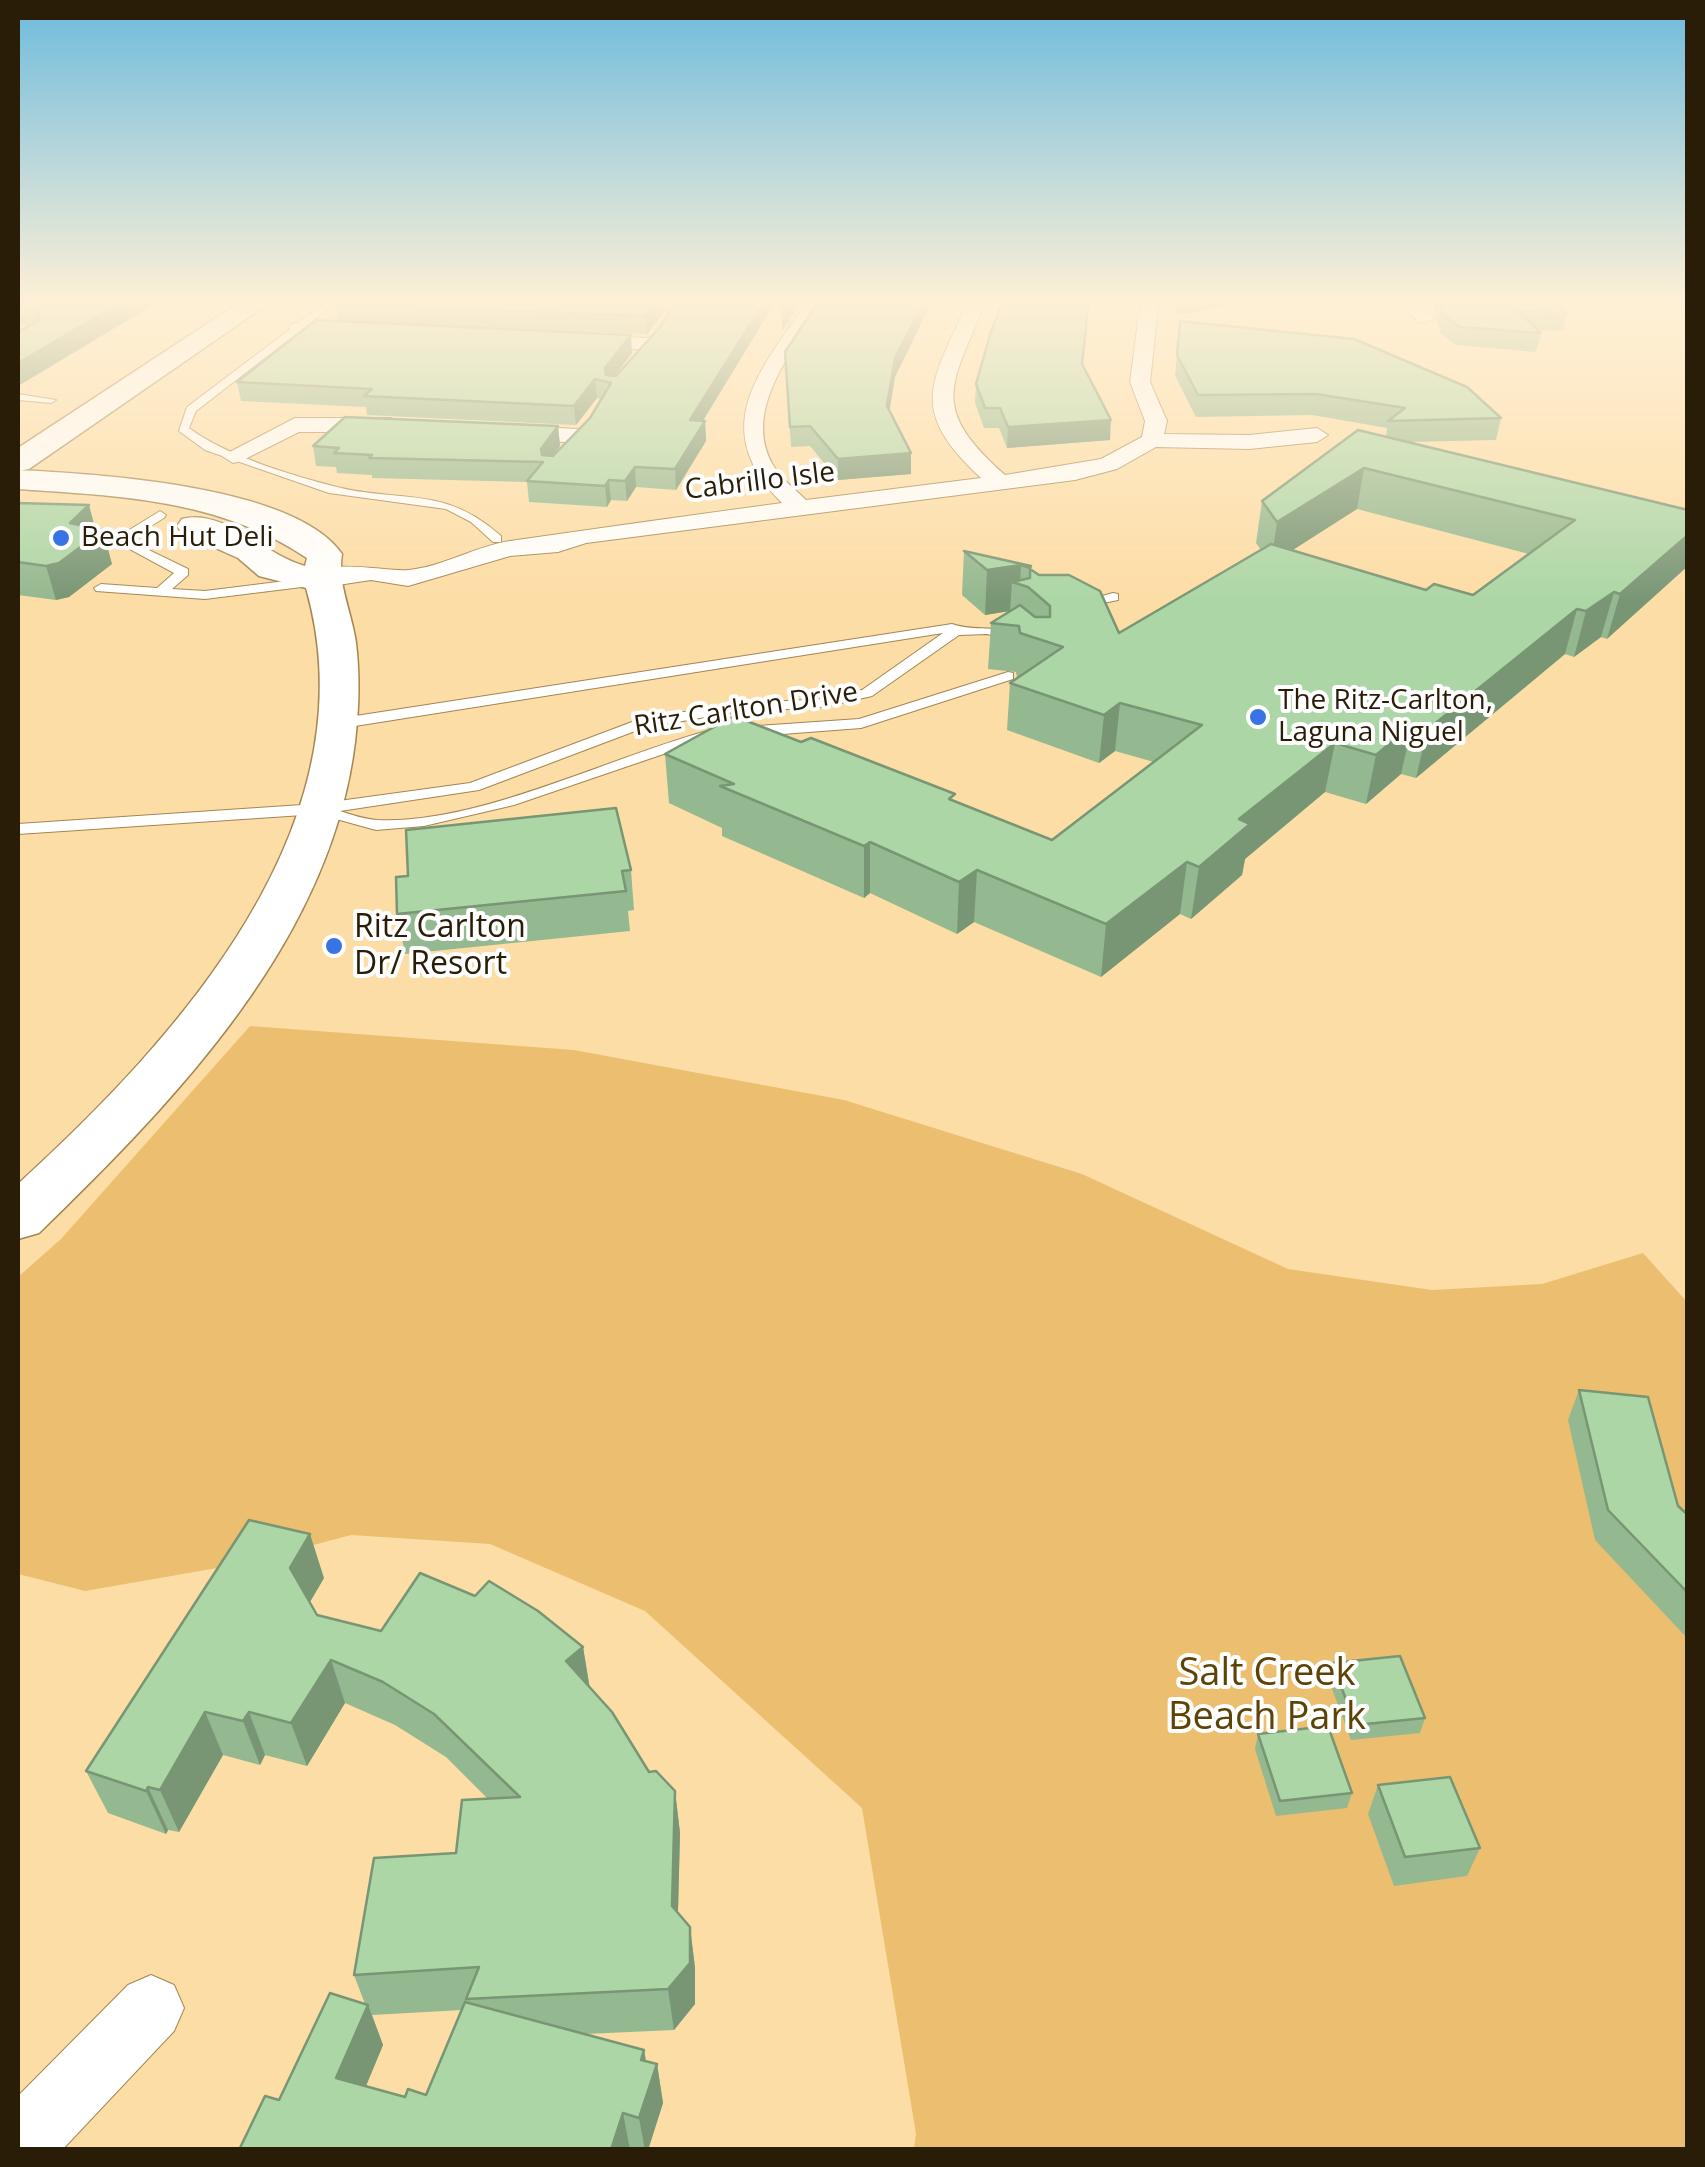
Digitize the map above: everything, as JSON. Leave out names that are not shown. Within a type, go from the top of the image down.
[{"type":"main road","points":[[18,421],[52,400]]},
{"type":"main road","points":[[18,462],[111,400]]},
{"type":"main road","points":[[18,480],[174,494],[268,520],[300,535],[325,554],[318,580],[331,612],[338,682],[336,724],[311,836],[288,891],[204,1023],[18,1218]]},
{"type":"main road","points":[[18,499],[160,515],[220,536],[272,568],[318,580]]},
{"type":"street","points":[[756,400],[750,428],[760,463],[799,507]]},
{"type":"street","points":[[940,400],[939,416],[966,456],[1000,483]]},
{"type":"street","points":[[1147,400],[1156,421],[1152,440],[1249,442],[1317,435]]},
{"type":"street","points":[[233,456],[295,426],[422,427]]},
{"type":"street","points":[[480,430],[577,436]]},
{"type":"street","name":"Cabrillo Isle","points":[[371,572],[384,559],[434,547],[558,544],[582,536],[1000,483],[1110,464],[1152,440]]},
{"type":"street","name":"Cabrillo Isle","points":[[318,580],[371,572],[408,578],[460,566],[503,544]]},
{"type":"street","points":[[434,547],[460,566]]},
{"type":"street","points":[[18,2145],[152,2008]]},
{"type":"lane","points":[[202,400],[184,419],[184,428],[192,439],[356,496],[448,506],[475,519],[503,544]]},
{"type":"lane","points":[[159,594],[183,572],[119,540],[160,515]]},
{"type":"lane","points":[[101,588],[159,594],[234,594],[318,580]]},
{"type":"lane","points":[[1056,608],[1113,597]]},
{"type":"lane","points":[[336,724],[1019,617]]},
{"type":"lane","name":"Ritz Carlton Drive","points":[[317,809],[473,787],[640,724],[734,708],[822,703],[866,693],[956,631],[987,630],[1025,639],[1032,648]]},
{"type":"lane","name":"Ritz Carlton Drive","points":[[317,809],[380,826],[470,813],[651,749],[719,733],[861,723],[1008,676]]},
{"type":"lane","points":[[18,829],[317,809]]},
{"type":"green space","name":"Salt Creek Beach Park","points":[[250,1026],[574,1050],[844,1100],[1082,1174],[1288,1269],[1432,1290],[1542,1284],[1643,1253],[1688,1303],[1687,2149],[914,2149],[916,2134],[862,1808],[645,1611],[490,1544],[351,1535],[246,1563],[85,1591],[18,1574],[18,1277],[61,1239]]},
{"type":"building","points":[[451,400],[579,400],[574,406]]},
{"type":"building","points":[[601,400],[702,400],[690,420],[705,421],[675,469],[635,467],[625,481],[609,480],[605,486],[527,481],[543,462],[369,458],[372,455],[334,453],[339,448],[313,446],[345,417],[558,426],[541,449],[542,455],[553,456],[590,418]]},
{"type":"building","points":[[788,400],[888,400],[887,406],[911,453],[838,459],[810,426],[790,427]]},
{"type":"building","points":[[982,400],[1101,400],[1111,420],[1008,427],[1000,408],[985,408]]},
{"type":"building","points":[[1355,400],[1481,400],[1501,418],[1388,421],[1405,408]]},
{"type":"building","points":[[1358,430],[1688,510],[1688,535],[1620,594],[1614,592],[1586,611],[1577,609],[1427,730],[1412,725],[1376,755],[1335,743],[1239,819],[1250,824],[1199,867],[1187,862],[1106,924],[977,870],[959,882],[870,842],[864,846],[720,786],[734,784],[665,754],[734,716],[801,742],[811,738],[955,794],[949,799],[1052,840],[1202,725],[1120,703],[1104,715],[1010,683],[1063,647],[1020,633],[1019,626],[991,623],[1020,605],[1035,617],[1050,617],[1050,606],[1028,587],[1012,582],[1030,578],[1030,569],[1039,575],[1069,575],[1100,591],[1119,633],[1271,544],[1426,590],[1434,584],[1473,595],[1575,520],[1364,468],[1277,522],[1262,501]]},
{"type":"building","points":[[18,503],[89,505],[70,523],[103,530],[59,563],[46,566],[18,562]]},
{"type":"building","points":[[964,551],[1031,566],[987,570]]},
{"type":"building","points":[[616,808],[631,870],[622,871],[626,891],[397,914],[396,877],[408,876],[406,830]]},
{"type":"building","points":[[1579,1390],[1648,1397],[1678,1506],[1688,1515],[1688,1593],[1608,1510]]},
{"type":"building","points":[[249,1520],[310,1534],[290,1568],[317,1615],[381,1631],[420,1573],[475,1596],[489,1581],[538,1611],[583,1647],[566,1661],[612,1712],[649,1772],[656,1771],[675,1791],[672,1906],[690,1927],[690,1963],[668,1989],[466,1999],[479,1967],[354,1975],[374,1858],[456,1853],[462,1800],[520,1797],[434,1714],[383,1682],[331,1660],[291,1723],[249,1712],[243,1721],[205,1712],[160,1790],[148,1787],[146,1791],[86,1771]]},
{"type":"building","points":[[1400,1656],[1425,1718],[1356,1725],[1332,1663]]},
{"type":"building","points":[[1328,1726],[1352,1793],[1280,1801],[1258,1734]]},
{"type":"building","points":[[1450,1777],[1480,1848],[1405,1857],[1378,1785]]},
{"type":"building","points":[[330,1993],[368,2005],[336,2078],[405,2097],[408,2089],[426,2095],[465,2002],[644,2050],[641,2060],[657,2064],[639,2118],[623,2113],[611,2150],[239,2150],[265,2096],[279,2100]]},
{"type":"place","name":"Beach Hut Deli","points":[[61,538]]},
{"type":"place","name":"The Ritz-Carlton, Laguna Niguel","points":[[1258,717]]},
{"type":"place","name":"Ritz Carlton Dr/ Resort","points":[[334,946]]}]
